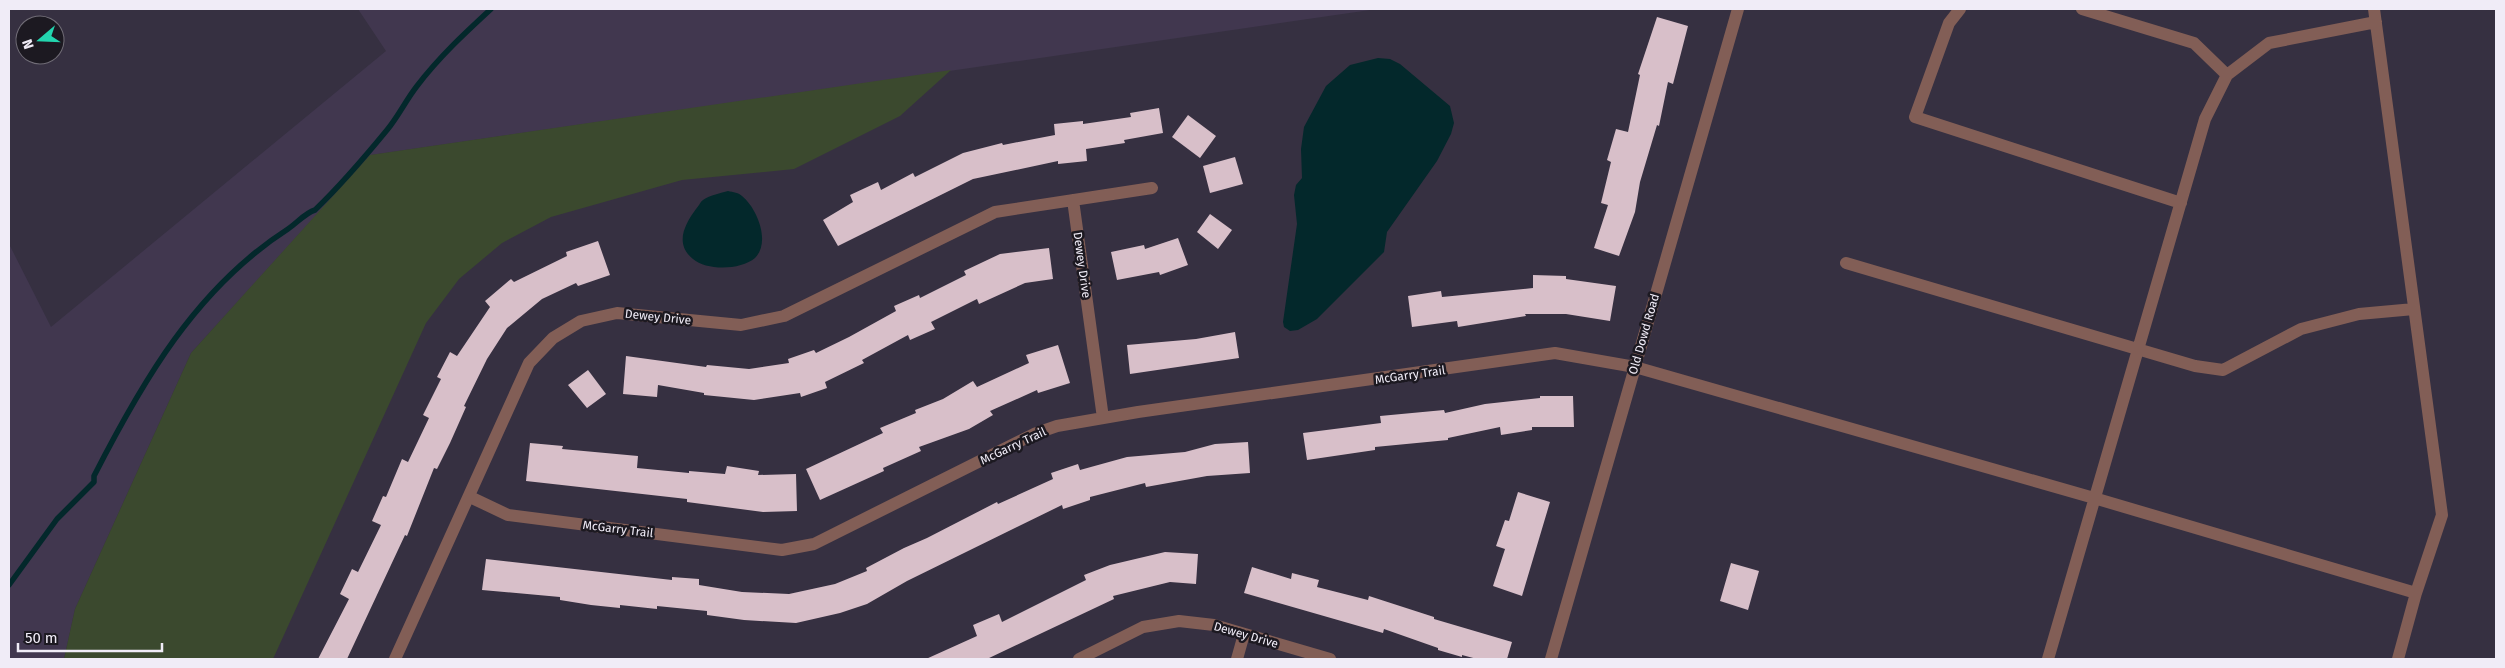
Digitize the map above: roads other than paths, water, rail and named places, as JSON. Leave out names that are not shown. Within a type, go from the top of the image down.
[{"type":"street","name":"Old Dowd Road","points":[[1551,659],[1738,9]]},
{"type":"street","points":[[1960,9],[1949,23],[1915,117],[2181,203]]},
{"type":"street","points":[[2082,9],[2194,43],[2227,75]]},
{"type":"street","points":[[2374,9],[2442,516],[2416,593],[2398,659]]},
{"type":"street","points":[[2048,659],[2206,119],[2227,75],[2269,43],[2376,22]]},
{"type":"street","name":"Dewey Drive","points":[[395,659],[470,497],[529,363],[553,338],[581,321],[617,313],[741,325],[784,316],[996,212],[1152,188]]},
{"type":"street","name":"Dewey Drive","points":[[1073,200],[1103,418]]},
{"type":"street","points":[[1846,263],[2195,366],[2223,370],[2301,329],[2359,314],[2414,309]]},
{"type":"street","name":"McGarry Trail","points":[[470,497],[508,515],[782,550],[814,544],[1034,434],[1057,426],[1555,353],[1635,367],[2094,498],[2416,593]]},
{"type":"street","name":"Dewey Drive","points":[[1079,659],[1143,627],[1179,621],[1214,625],[1330,659]]},
{"type":"street","points":[[1237,659],[1244,634]]},
{"type":"waterway","points":[[9,585],[57,519],[94,482],[94,476],[112,441],[152,372],[174,339],[199,308],[226,279],[255,253],[325,201],[395,120],[425,75],[491,9]]}]
